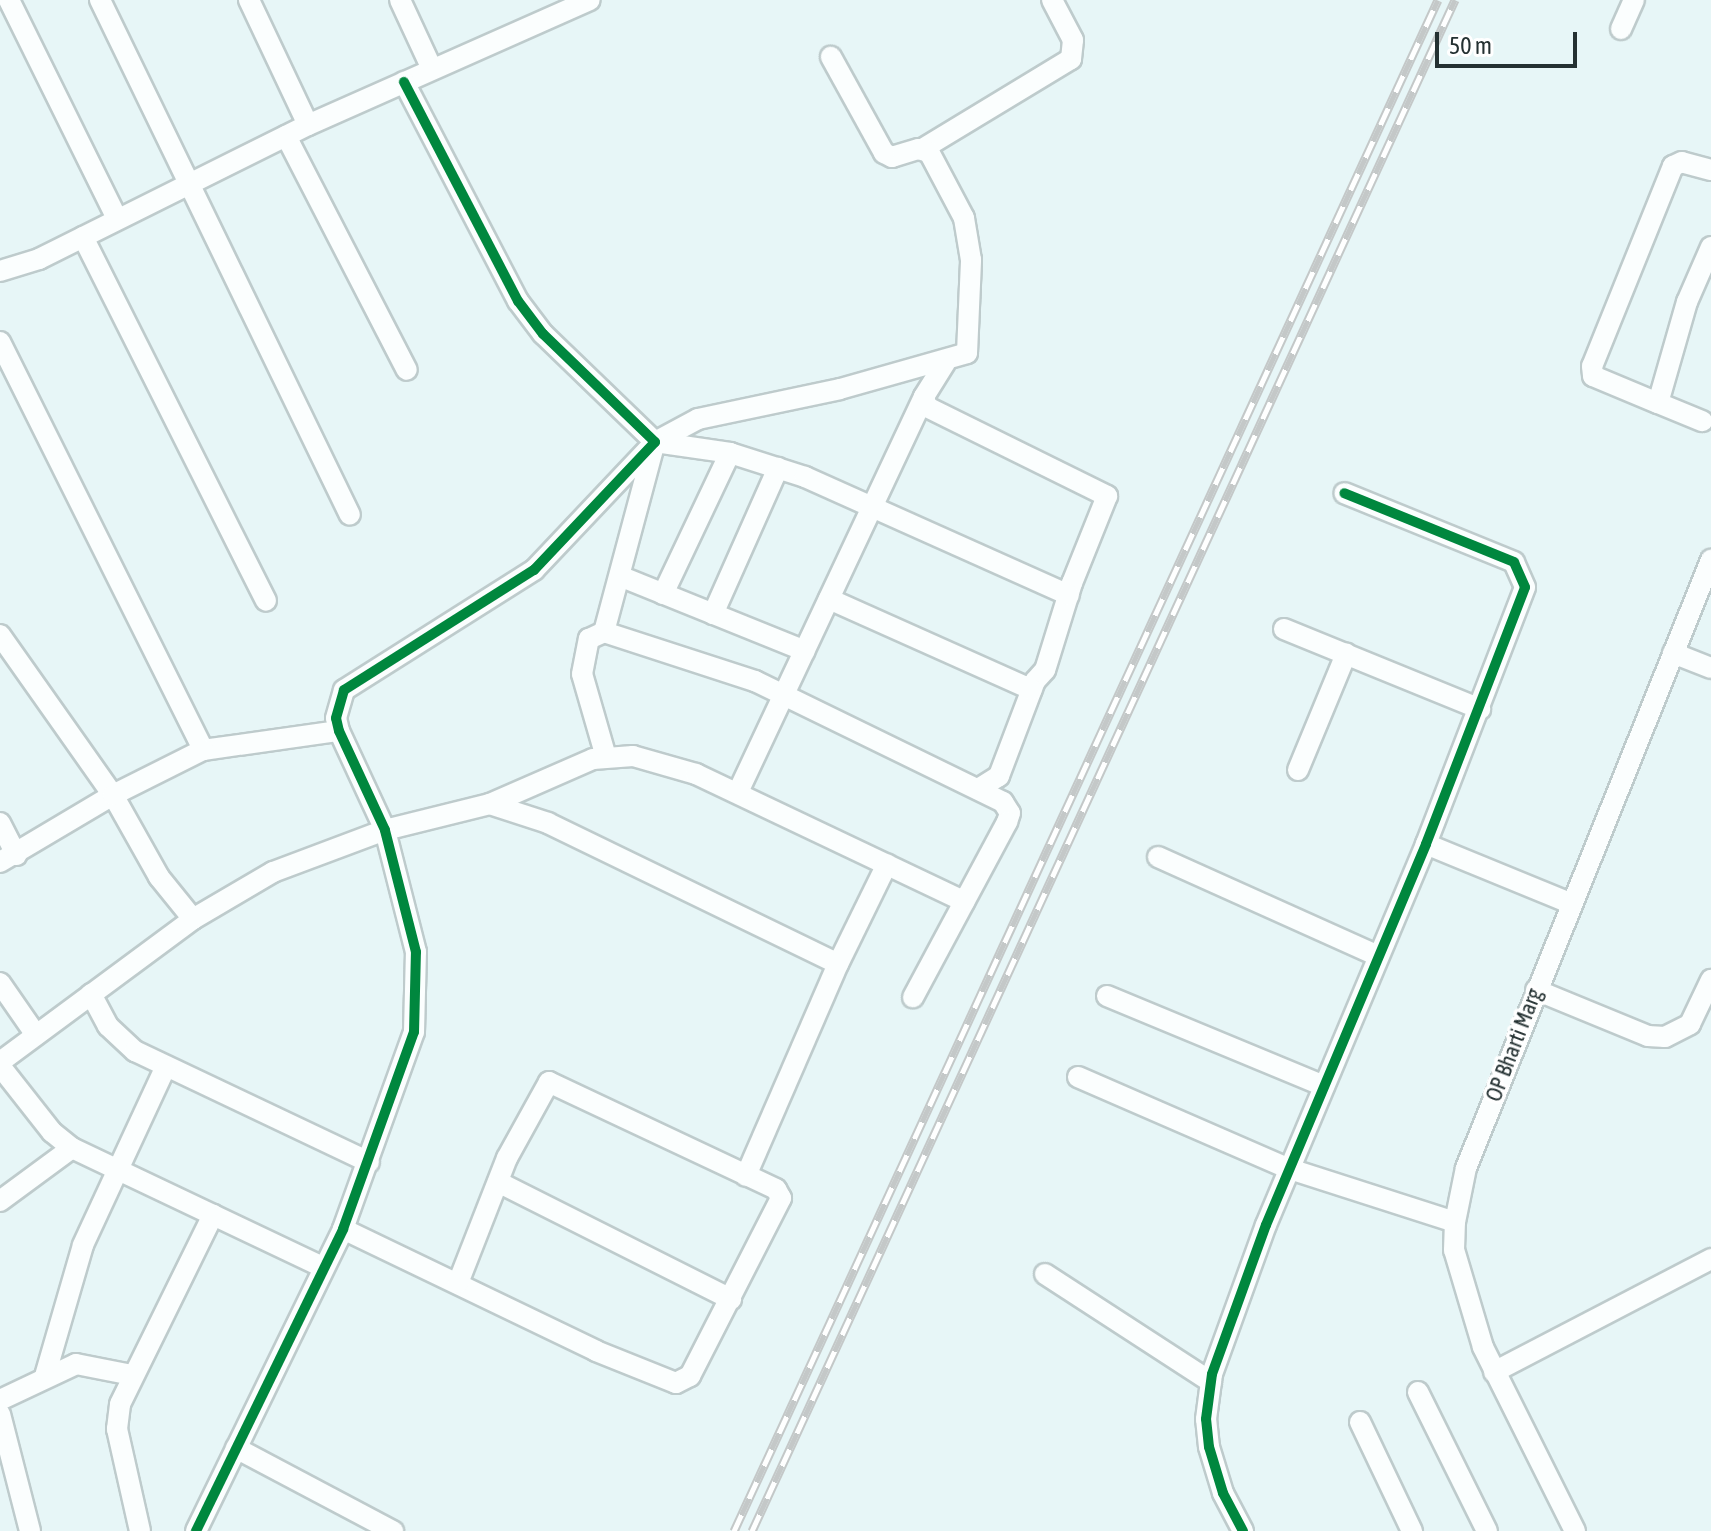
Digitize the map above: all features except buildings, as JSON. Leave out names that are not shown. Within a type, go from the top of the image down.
[{"type":"street","points":[[9,0],[117,219]]},
{"type":"street","points":[[100,0],[187,185],[350,515]]},
{"type":"street","points":[[249,0],[308,125]]},
{"type":"street","points":[[400,0],[432,69]]},
{"type":"street","points":[[540,0],[549,19]]},
{"type":"street","points":[[0,271],[83,237],[308,125],[590,0]]},
{"type":"street","points":[[831,57],[884,153],[892,157],[924,148],[1071,59],[1073,40],[1052,0]]},
{"type":"street","points":[[1621,29],[1634,0]]},
{"type":"street","points":[[404,82],[518,301],[543,334],[655,442],[730,453],[778,468],[871,505],[1069,595]]},
{"type":"street","points":[[286,136],[407,370]]},
{"type":"street","points":[[196,1531],[343,1229],[414,1032],[418,998],[416,952],[385,830],[339,731],[338,706],[355,679],[469,614],[534,570],[655,442],[698,419],[961,359],[971,340],[971,260],[964,218],[924,148]]},
{"type":"street","points":[[1702,421],[1597,379],[1591,371],[1673,166],[1682,162],[1711,170]]},
{"type":"street","points":[[83,237],[266,601]]},
{"type":"street","points":[[1658,403],[1687,302],[1711,247]]},
{"type":"street","points":[[0,342],[203,750]]},
{"type":"street","points":[[738,792],[871,505],[924,397],[945,363]]},
{"type":"street","points":[[924,397],[927,407],[1107,496],[1069,595],[1045,670],[1032,690],[999,776],[978,789]]},
{"type":"street","points":[[604,632],[622,577],[655,442]]},
{"type":"street","points":[[663,594],[730,453]]},
{"type":"street","points":[[713,614],[778,468]]},
{"type":"street","points":[[1243,1531],[1223,1493],[1209,1447],[1211,1382],[1290,1169],[1426,844],[1525,587],[1514,562],[1344,493]]},
{"type":"street","name":"OP Bharti Marg","points":[[1575,1531],[1494,1372],[1454,1250],[1455,1222],[1466,1168],[1711,560]]},
{"type":"street","points":[[622,577],[805,651]]},
{"type":"street","points":[[829,599],[1032,690]]},
{"type":"street","points":[[1284,629],[1480,709]]},
{"type":"street","points":[[606,757],[582,674],[589,639],[604,632],[786,694],[1003,802],[1010,813],[913,997]]},
{"type":"street","points":[[0,635],[113,795],[159,877],[193,919]]},
{"type":"street","points":[[1673,653],[1711,668]]},
{"type":"street","points":[[1298,770],[1346,654]]},
{"type":"street","points":[[0,823],[8,859],[113,795],[203,750],[339,731]]},
{"type":"street","points":[[323,1267],[72,1148],[52,1132],[0,1064],[193,919],[273,872],[385,830],[490,804],[574,765],[606,757],[656,760],[738,792],[964,901]]},
{"type":"street","points":[[490,804],[548,823],[838,964]]},
{"type":"street","points":[[1426,844],[1572,904]]},
{"type":"street","points":[[1158,857],[1378,956]]},
{"type":"street","points":[[746,1176],[838,964],[887,864]]},
{"type":"street","points":[[1536,990],[1648,1036],[1665,1037],[1690,1024],[1711,980]]},
{"type":"street","points":[[0,983],[36,1035]]},
{"type":"street","points":[[91,994],[121,1040],[165,1068],[369,1162]]},
{"type":"street","points":[[1107,996],[1324,1086]]},
{"type":"street","points":[[45,1376],[66,1293],[165,1068]]},
{"type":"street","points":[[1078,1077],[1290,1169],[1455,1222]]},
{"type":"street","points":[[343,1229],[596,1351],[676,1383],[690,1376],[781,1198],[776,1189],[549,1082],[498,1182],[458,1283]]},
{"type":"street","points":[[0,1201],[72,1148]]},
{"type":"street","points":[[498,1182],[731,1299]]},
{"type":"street","points":[[140,1531],[117,1429],[120,1404],[213,1215]]},
{"type":"street","points":[[1494,1372],[1711,1259]]},
{"type":"street","points":[[1045,1274],[1211,1382]]},
{"type":"street","points":[[0,1400],[45,1376],[89,1364],[132,1375]]},
{"type":"street","points":[[1418,1392],[1487,1531]]},
{"type":"street","points":[[0,1414],[30,1531]]},
{"type":"street","points":[[1360,1422],[1412,1531]]},
{"type":"street","points":[[236,1448],[393,1531]]},
{"type":"railway","points":[[734,1531],[1438,0]]},
{"type":"railway","points":[[752,1531],[1455,0]]},
{"type":"cycle path","points":[[196,1531],[343,1229],[414,1032],[416,952],[385,830],[339,731],[336,718],[344,690],[534,570],[655,442],[543,334],[518,301],[404,82]]},
{"type":"cycle path","points":[[1243,1531],[1223,1493],[1209,1447],[1206,1419],[1212,1374],[1266,1225],[1426,844],[1525,587],[1514,562],[1344,493]]}]
